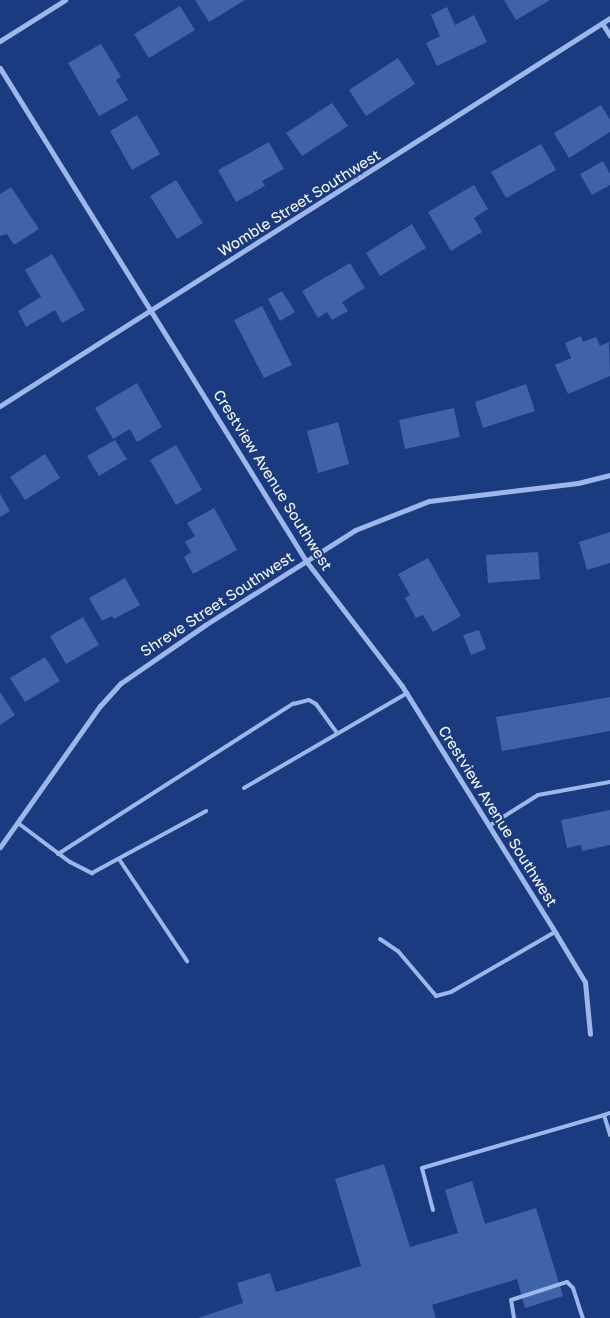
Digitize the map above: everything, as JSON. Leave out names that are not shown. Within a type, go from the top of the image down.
[{"type":"street","points":[[0,41],[65,0]]},
{"type":"street","name":"Womble Street Southwest","points":[[0,406],[610,18]]},
{"type":"street","points":[[602,23],[610,36]]},
{"type":"street","name":"Crestview Avenue Southwest","points":[[0,68],[152,309],[306,561],[379,652],[407,693],[555,932],[585,982],[590,1034]]},
{"type":"street","name":"Shreve Street Southwest","points":[[0,847],[100,706],[121,683],[355,530],[429,501],[578,483],[610,475]]},
{"type":"lane","points":[[244,788],[407,693]]},
{"type":"lane","points":[[58,854],[293,704],[309,700],[316,704],[337,734]]},
{"type":"lane","points":[[489,826],[538,795],[610,782]]},
{"type":"lane","points":[[18,823],[83,871],[92,873],[206,810]]},
{"type":"lane","points":[[119,859],[188,961]]},
{"type":"lane","points":[[380,940],[398,951],[436,996],[450,992],[555,932]]},
{"type":"lane","points":[[433,1210],[422,1168],[610,1113]]},
{"type":"lane","points":[[604,1115],[610,1134]]},
{"type":"lane","points":[[514,1318],[511,1300],[567,1282],[573,1288],[582,1318]]},
{"type":"building","points":[[195,0],[245,0],[209,22]]},
{"type":"building","points":[[504,0],[550,0],[516,20]]},
{"type":"building","points":[[180,6],[195,30],[149,58],[134,34]]},
{"type":"building","points":[[447,7],[455,25],[474,15],[487,42],[437,66],[426,43],[440,36],[431,15]]},
{"type":"building","points":[[101,44],[121,77],[116,80],[128,100],[99,116],[68,63]]},
{"type":"building","points":[[398,58],[415,84],[366,116],[349,90]]},
{"type":"building","points":[[332,103],[348,126],[302,156],[286,133]]},
{"type":"building","points":[[601,105],[610,120],[610,132],[569,158],[554,133]]},
{"type":"building","points":[[137,115],[160,154],[132,170],[110,131]]},
{"type":"building","points":[[269,142],[284,169],[262,181],[265,186],[236,202],[218,170]]},
{"type":"building","points":[[541,144],[556,170],[506,198],[491,172]]},
{"type":"building","points":[[603,161],[610,174],[610,185],[592,195],[580,174]]},
{"type":"building","points":[[176,180],[203,223],[177,239],[150,196]]},
{"type":"building","points":[[474,185],[488,209],[474,218],[482,232],[451,251],[428,212]]},
{"type":"building","points":[[11,187],[39,229],[14,245],[7,234],[0,236],[0,194]]},
{"type":"building","points":[[412,224],[426,248],[380,276],[366,253]]},
{"type":"building","points":[[52,254],[85,310],[62,323],[55,310],[26,327],[18,311],[41,297],[25,270]]},
{"type":"building","points":[[350,263],[365,288],[342,302],[348,311],[332,320],[327,312],[318,318],[302,291]]},
{"type":"building","points":[[282,291],[295,312],[280,321],[268,299]]},
{"type":"building","points":[[262,306],[292,365],[264,378],[234,320]]},
{"type":"building","points":[[581,336],[583,342],[596,337],[600,346],[609,342],[610,376],[568,394],[555,365],[571,358],[565,343]]},
{"type":"building","points":[[137,383],[162,427],[137,442],[130,429],[113,439],[95,408]]},
{"type":"building","points":[[526,384],[535,411],[483,428],[475,402]]},
{"type":"building","points":[[454,408],[460,437],[405,449],[399,420]]},
{"type":"building","points":[[338,422],[349,464],[318,473],[307,431]]},
{"type":"building","points":[[115,440],[127,459],[99,476],[87,456]]},
{"type":"building","points":[[176,445],[202,490],[176,505],[150,460]]},
{"type":"building","points":[[45,454],[60,478],[25,500],[10,477]]},
{"type":"building","points":[[0,494],[10,511],[0,517]]},
{"type":"building","points":[[214,508],[237,550],[193,574],[184,557],[191,552],[185,542],[195,536],[187,523]]},
{"type":"building","points":[[610,532],[610,563],[587,570],[579,542]]},
{"type":"building","points":[[538,552],[540,579],[488,583],[486,555]]},
{"type":"building","points":[[428,558],[461,616],[433,632],[423,615],[416,618],[405,598],[410,595],[398,574]]},
{"type":"building","points":[[125,578],[140,605],[114,619],[112,616],[102,621],[89,598]]},
{"type":"building","points":[[83,617],[99,645],[66,664],[50,636]]},
{"type":"building","points":[[479,630],[486,649],[471,655],[463,635]]},
{"type":"building","points":[[45,657],[60,681],[25,702],[10,678]]},
{"type":"building","points":[[0,692],[15,715],[0,725]]},
{"type":"building","points":[[610,697],[610,731],[502,751],[496,717]]},
{"type":"building","points":[[610,810],[610,845],[582,851],[581,845],[567,848],[561,820]]},
{"type":"building","points":[[384,1164],[410,1247],[458,1233],[445,1190],[472,1181],[485,1224],[536,1208],[563,1296],[525,1308],[517,1279],[432,1305],[436,1318],[198,1318],[243,1303],[237,1283],[270,1273],[276,1292],[361,1266],[335,1179]]}]
